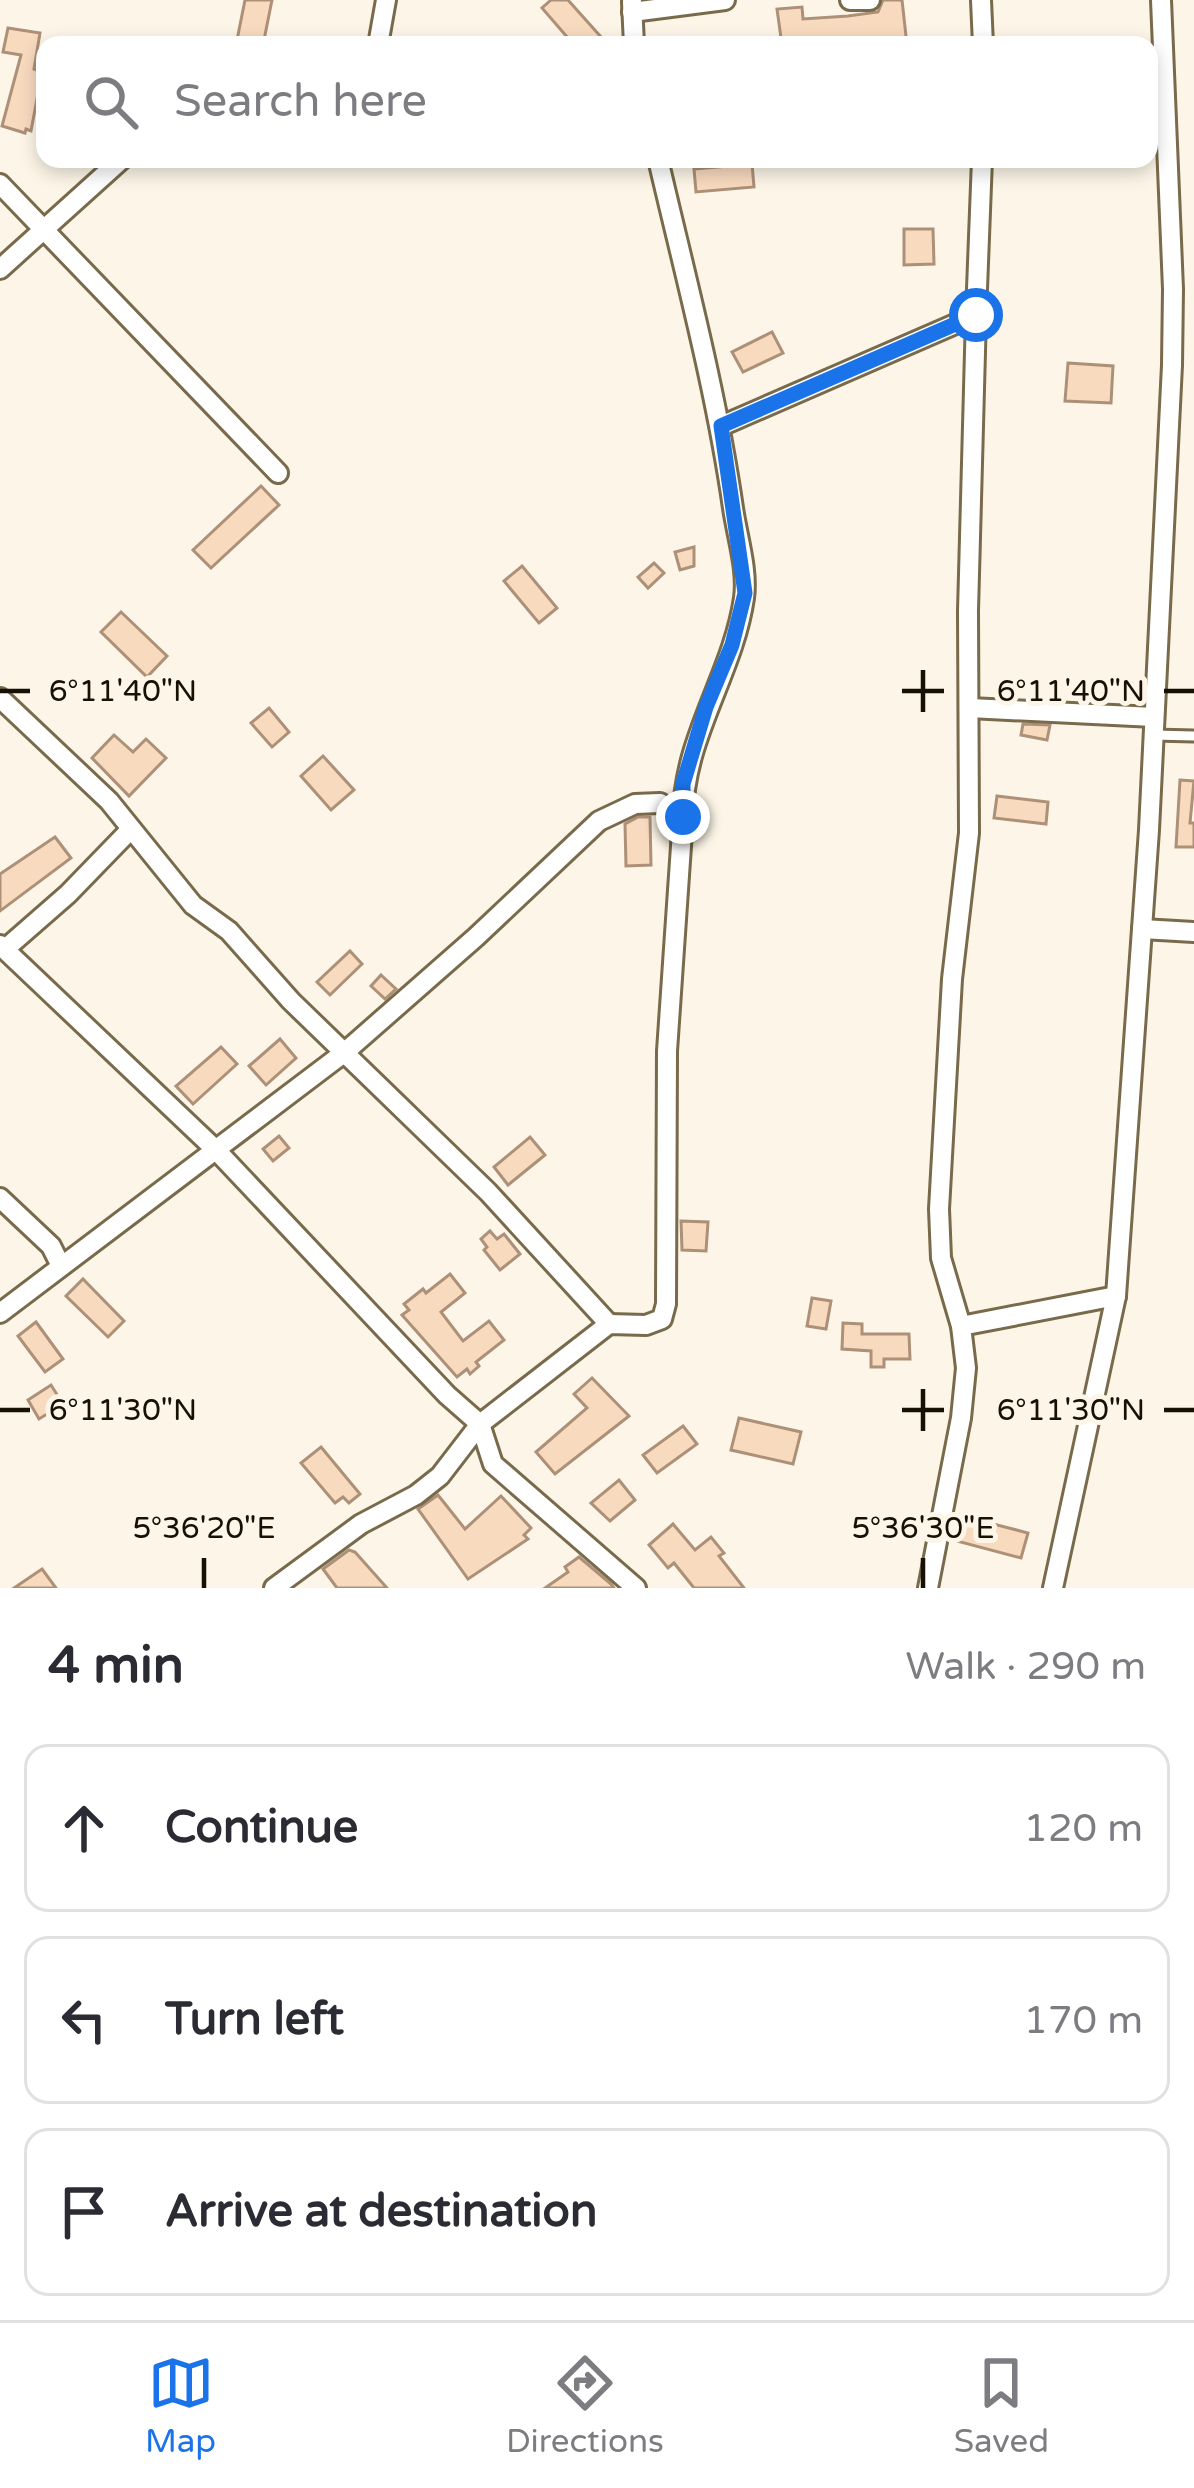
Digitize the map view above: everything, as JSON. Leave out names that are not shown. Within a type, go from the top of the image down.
[{"type":"street","points":[[380,36],[386,0]]},
{"type":"street","points":[[634,36],[632,6],[661,11],[724,0]]},
{"type":"street","points":[[850,0],[870,0]]},
{"type":"street","points":[[981,0],[983,36]]},
{"type":"street","points":[[1158,93],[1161,0]]},
{"type":"street","points":[[1053,1588],[1116,1296],[1142,929],[1172,365],[1158,140]]},
{"type":"street","points":[[0,269],[112,168]]},
{"type":"street","points":[[274,1588],[351,1531],[416,1495],[440,1476],[480,1424],[609,1324],[646,1325],[662,1318],[666,1304],[667,1051],[683,784],[706,707],[732,645],[745,593],[721,426],[660,168]]},
{"type":"street","points":[[928,1588],[962,1418],[966,1368],[962,1326],[941,1258],[939,1209],[952,979],[969,833],[982,168]]},
{"type":"street","points":[[0,184],[278,473]]},
{"type":"street","points":[[721,426],[976,315]]},
{"type":"street","points":[[0,698],[93,784],[193,905],[229,931],[291,1001],[488,1192],[609,1324]]},
{"type":"street","points":[[969,708],[1154,726]]},
{"type":"street","points":[[0,1312],[345,1052],[599,821],[635,804],[660,802],[683,817]]},
{"type":"street","points":[[130,829],[68,894],[2,947],[217,1151],[447,1395],[480,1424],[493,1464],[636,1588]]},
{"type":"street","points":[[1142,929],[1194,932]]},
{"type":"street","points":[[0,1198],[51,1246],[61,1266]]},
{"type":"street","points":[[962,1326],[1116,1296]]},
{"type":"lane","points":[[1154,726],[1194,736]]},
{"type":"building","points":[[245,0],[272,0],[265,36],[238,36]]},
{"type":"building","points":[[551,0],[568,0],[600,36],[566,36],[542,8]]},
{"type":"building","points":[[883,0],[902,0],[906,36],[781,36],[777,9],[802,7],[803,19],[878,12]]},
{"type":"building","points":[[8,28],[40,33],[34,69],[36,104],[31,131],[25,133],[2,126],[21,55],[3,52]]},
{"type":"building","points":[[752,168],[754,187],[696,192],[694,169]]},
{"type":"building","points":[[904,229],[933,229],[934,264],[904,265]]},
{"type":"building","points":[[772,332],[783,353],[743,372],[732,352]]},
{"type":"building","points":[[1068,363],[1113,366],[1111,403],[1065,401]]},
{"type":"building","points":[[261,486],[279,505],[211,568],[193,550]]},
{"type":"building","points":[[694,547],[694,566],[680,570],[675,552]]},
{"type":"building","points":[[654,563],[664,573],[648,588],[638,577]]},
{"type":"building","points":[[522,566],[557,608],[539,623],[504,581]]},
{"type":"building","points":[[121,612],[167,656],[147,677],[101,632]]},
{"type":"building","points":[[269,708],[289,732],[272,747],[251,723]]},
{"type":"building","points":[[1023,724],[1050,725],[1047,740],[1021,735]]},
{"type":"building","points":[[114,735],[133,752],[146,739],[166,758],[129,796],[92,758]]},
{"type":"building","points":[[323,756],[354,790],[331,810],[301,776]]},
{"type":"building","points":[[1180,780],[1194,781],[1190,823],[1194,823],[1194,847],[1176,847]]},
{"type":"building","points":[[997,796],[1048,802],[1046,824],[994,818]]},
{"type":"building","points":[[650,817],[651,865],[626,866],[625,824]]},
{"type":"building","points":[[55,837],[71,858],[0,911],[0,874]]},
{"type":"building","points":[[350,951],[362,964],[330,995],[317,982]]},
{"type":"building","points":[[381,975],[396,989],[385,999],[371,986]]},
{"type":"building","points":[[280,1039],[296,1058],[266,1085],[249,1066]]},
{"type":"building","points":[[221,1047],[237,1064],[193,1104],[176,1086]]},
{"type":"building","points":[[279,1136],[289,1148],[273,1161],[263,1149]]},
{"type":"building","points":[[530,1137],[545,1155],[508,1185],[494,1167]]},
{"type":"building","points":[[681,1221],[708,1222],[706,1251],[682,1250]]},
{"type":"building","points":[[490,1231],[497,1239],[504,1234],[520,1254],[500,1270],[481,1239]]},
{"type":"building","points":[[450,1274],[465,1293],[441,1312],[463,1341],[489,1321],[504,1340],[476,1362],[479,1366],[470,1374],[467,1369],[457,1377],[402,1315],[409,1310],[404,1304]]},
{"type":"building","points":[[83,1279],[124,1321],[108,1337],[66,1296]]},
{"type":"building","points":[[812,1298],[831,1301],[826,1329],[807,1326]]},
{"type":"building","points":[[36,1322],[63,1359],[45,1372],[18,1336]]},
{"type":"building","points":[[843,1323],[862,1324],[862,1334],[909,1334],[910,1359],[884,1359],[884,1367],[871,1367],[871,1351],[842,1349]]},
{"type":"building","points":[[592,1378],[629,1416],[555,1474],[536,1452],[587,1408],[574,1394]]},
{"type":"building","points":[[51,1385],[63,1404],[39,1419],[28,1400]]},
{"type":"building","points":[[739,1418],[801,1432],[793,1464],[731,1450]]},
{"type":"building","points":[[683,1426],[697,1444],[657,1473],[643,1455]]},
{"type":"building","points":[[321,1447],[360,1494],[349,1503],[343,1497],[335,1503],[301,1463]]},
{"type":"building","points":[[619,1480],[635,1500],[610,1521],[591,1503]]},
{"type":"building","points":[[438,1495],[465,1529],[501,1496],[531,1528],[524,1535],[528,1539],[468,1579],[418,1509]]},
{"type":"building","points":[[959,1515],[1028,1533],[1021,1558],[953,1540]]},
{"type":"building","points":[[673,1524],[695,1550],[711,1537],[724,1553],[719,1556],[744,1588],[694,1588],[674,1563],[668,1568],[649,1545]]},
{"type":"building","points":[[349,1550],[387,1588],[337,1588],[323,1569]]},
{"type":"building","points":[[579,1557],[614,1588],[545,1588],[568,1572],[565,1567]]},
{"type":"building","points":[[42,1569],[56,1588],[14,1588]]},
{"type":"route","points":[[683,817],[683,784],[706,707],[732,645],[745,593],[721,426],[976,315]]}]
